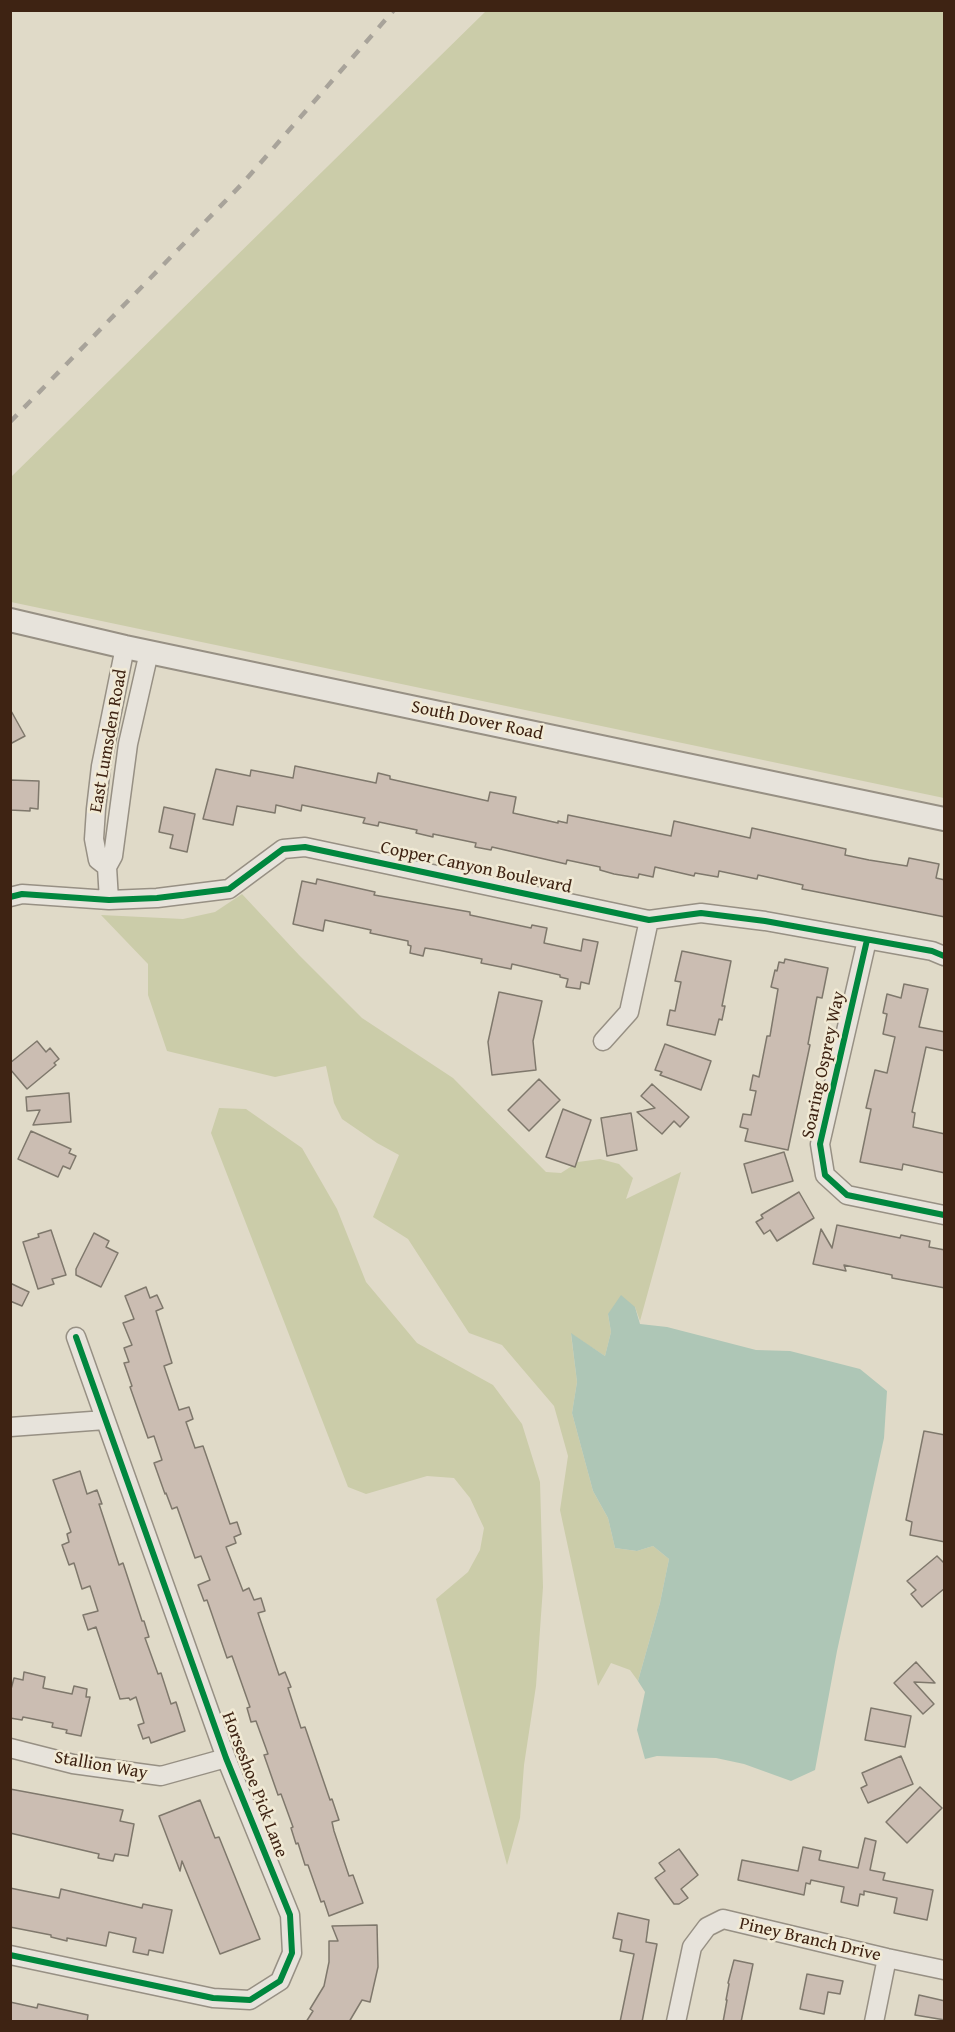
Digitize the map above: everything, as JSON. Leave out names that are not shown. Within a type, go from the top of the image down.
[{"type":"street","name":"South Dover Road","points":[[10,620],[125,647],[945,819]]},
{"type":"street","name":"East Lumsden Road","points":[[106,867],[98,860],[94,838],[96,809],[101,766],[125,647]]},
{"type":"street","name":"East Lumsden Road","points":[[109,900],[106,867],[113,856],[129,744],[149,652]]},
{"type":"street","name":"Copper Canyon Boulevard","points":[[10,897],[22,894],[109,900],[157,898],[229,889],[283,849],[305,847],[649,920],[701,913],[780,923],[932,951],[945,956]]},
{"type":"street","points":[[603,1041],[629,1012],[649,920]]},
{"type":"street","name":"Soaring Osprey Way","points":[[867,940],[820,1144],[825,1175],[847,1195],[945,1215]]},
{"type":"street","name":"Horseshoe Pick Lane","points":[[10,1955],[213,1998],[250,2000],[280,1981],[292,1953],[290,1915],[226,1758],[76,1337]]},
{"type":"street","points":[[10,1427],[105,1420]]},
{"type":"street","name":"Stallion Way","points":[[10,1748],[73,1764],[161,1776],[226,1758]]},
{"type":"street","name":"Piney Branch Drive","points":[[676,2022],[692,1947],[707,1927],[723,1919],[945,1970]]},
{"type":"street","points":[[874,2022],[886,1958]]},
{"type":"shaded area","points":[[486,11],[944,11],[944,798],[11,602],[11,477]]},
{"type":"shaded area","points":[[242,894],[362,1018],[453,1078],[546,1172],[561,1173],[578,1162],[600,1159],[619,1164],[633,1178],[626,1199],[681,1172],[640,1321],[635,1307],[608,1314],[611,1332],[605,1356],[571,1334],[577,1382],[572,1413],[593,1491],[608,1518],[615,1548],[637,1551],[653,1546],[669,1559],[660,1603],[638,1681],[630,1670],[611,1663],[598,1686],[560,1510],[568,1456],[554,1406],[502,1345],[469,1333],[408,1239],[373,1217],[399,1155],[342,1119],[334,1103],[326,1066],[275,1077],[167,1051],[148,995],[148,964],[101,915],[183,919],[215,912]]},
{"type":"shaded area","points":[[219,1108],[246,1109],[302,1148],[337,1209],[366,1282],[417,1343],[493,1385],[522,1424],[540,1482],[543,1587],[536,1686],[524,1765],[520,1818],[507,1865],[436,1599],[468,1572],[480,1550],[484,1528],[470,1498],[454,1478],[427,1476],[366,1494],[348,1487],[211,1133]]},
{"type":"shaded area","points":[[621,1295],[635,1307],[640,1324],[667,1327],[756,1350],[790,1351],[860,1369],[887,1391],[884,1438],[837,1651],[815,1770],[791,1781],[744,1764],[716,1758],[657,1756],[645,1759],[637,1730],[645,1692],[638,1681],[660,1603],[669,1559],[653,1546],[637,1551],[615,1548],[608,1518],[593,1491],[572,1413],[577,1382],[571,1333],[605,1356],[611,1332],[608,1314]]},
{"type":"building","points":[[10,709],[25,736],[10,744]]},
{"type":"building","points":[[295,766],[376,783],[378,773],[390,776],[390,779],[488,801],[490,792],[516,797],[513,813],[558,823],[558,821],[567,823],[568,815],[671,836],[674,821],[750,838],[752,828],[846,849],[845,855],[869,860],[907,866],[909,858],[939,864],[936,878],[945,880],[945,917],[802,889],[803,885],[758,875],[757,879],[719,871],[718,877],[695,873],[694,876],[655,867],[653,877],[639,874],[638,878],[614,874],[600,870],[600,867],[567,860],[566,864],[492,847],[491,850],[475,847],[476,843],[433,834],[433,837],[416,833],[417,830],[379,822],[378,826],[363,823],[365,818],[302,805],[301,811],[276,805],[275,813],[237,806],[233,825],[203,819],[216,769],[250,776],[251,770],[293,778]]},
{"type":"building","points":[[10,780],[39,781],[38,809],[10,810]]},
{"type":"building","points":[[164,807],[195,814],[187,852],[170,848],[173,835],[159,832]]},
{"type":"building","points":[[317,879],[375,892],[374,895],[470,912],[470,915],[531,928],[532,925],[547,928],[544,943],[581,951],[583,939],[598,942],[589,984],[581,982],[580,989],[566,987],[568,979],[560,975],[512,964],[511,969],[481,963],[482,959],[438,950],[425,948],[423,956],[410,953],[411,946],[408,945],[408,941],[325,920],[323,931],[293,924],[302,881],[316,884]]},
{"type":"building","points":[[682,951],[731,961],[722,1006],[725,1006],[722,1020],[719,1019],[715,1035],[667,1025],[670,1010],[675,1011],[681,982],[675,981]]},
{"type":"building","points":[[785,959],[828,968],[822,998],[817,997],[808,1044],[810,1045],[788,1150],[745,1141],[748,1129],[740,1127],[743,1114],[751,1115],[756,1091],[750,1090],[753,1075],[759,1077],[767,1036],[770,1036],[778,989],[771,987],[779,962],[784,963]]},
{"type":"building","points":[[904,984],[928,989],[919,1027],[945,1032],[945,1051],[926,1047],[912,1112],[915,1113],[913,1127],[945,1134],[945,1173],[903,1164],[902,1170],[860,1162],[871,1109],[866,1108],[875,1070],[887,1073],[895,1037],[883,1034],[887,1014],[883,1013],[887,994],[901,998]]},
{"type":"building","points":[[499,992],[542,1001],[533,1041],[536,1070],[492,1075],[488,1042]]},
{"type":"building","points":[[37,1041],[46,1052],[50,1048],[59,1059],[54,1063],[56,1065],[27,1089],[10,1069],[10,1063]]},
{"type":"building","points":[[665,1044],[711,1061],[701,1090],[660,1075],[662,1072],[655,1070]]},
{"type":"building","points":[[539,1079],[560,1100],[529,1131],[508,1110]]},
{"type":"building","points":[[652,1084],[689,1117],[680,1127],[674,1121],[662,1134],[637,1112],[655,1108],[641,1096]]},
{"type":"building","points":[[69,1093],[71,1122],[33,1125],[40,1110],[27,1111],[26,1097]]},
{"type":"building","points":[[563,1109],[591,1120],[575,1167],[546,1157]]},
{"type":"building","points":[[631,1113],[637,1150],[607,1156],[601,1118]]},
{"type":"building","points":[[31,1131],[71,1149],[69,1153],[76,1156],[70,1169],[63,1166],[58,1177],[18,1159]]},
{"type":"building","points":[[784,1152],[793,1181],[752,1193],[744,1164]]},
{"type":"building","points":[[799,1192],[814,1218],[777,1241],[770,1230],[764,1234],[756,1222],[763,1218],[761,1215]]},
{"type":"building","points":[[837,1225],[900,1238],[901,1235],[930,1241],[929,1247],[945,1250],[945,1288],[892,1278],[892,1275],[844,1265],[846,1271],[813,1264],[821,1229],[832,1248]]},
{"type":"building","points":[[51,1230],[66,1275],[52,1279],[54,1284],[38,1289],[23,1242]]},
{"type":"building","points":[[94,1233],[109,1241],[106,1247],[118,1253],[101,1287],[76,1275],[76,1269]]},
{"type":"building","points":[[10,1283],[29,1292],[22,1306],[10,1301]]},
{"type":"building","points":[[146,1287],[150,1298],[157,1295],[163,1308],[156,1311],[172,1363],[164,1366],[179,1410],[189,1407],[193,1419],[186,1422],[195,1448],[203,1446],[230,1524],[237,1522],[241,1534],[234,1537],[236,1543],[226,1547],[243,1591],[249,1588],[254,1600],[261,1598],[265,1611],[258,1613],[279,1675],[285,1672],[301,1728],[305,1727],[339,1820],[332,1822],[334,1831],[349,1876],[353,1875],[363,1903],[329,1916],[324,1901],[321,1902],[308,1865],[305,1865],[298,1843],[296,1844],[291,1828],[293,1827],[281,1794],[278,1795],[264,1755],[268,1754],[256,1721],[251,1722],[247,1708],[250,1707],[232,1656],[227,1658],[207,1600],[204,1601],[198,1585],[210,1580],[201,1556],[195,1558],[177,1507],[172,1509],[165,1494],[154,1463],[162,1460],[154,1436],[148,1438],[130,1387],[132,1386],[124,1363],[129,1362],[124,1348],[132,1345],[123,1323],[134,1319],[125,1296]]},
{"type":"building","points":[[924,1431],[945,1435],[945,1542],[910,1535],[912,1522],[906,1520]]},
{"type":"building","points":[[80,1471],[87,1494],[97,1490],[102,1504],[99,1504],[119,1565],[123,1563],[142,1621],[144,1621],[149,1637],[145,1638],[158,1674],[161,1673],[171,1704],[176,1702],[185,1731],[151,1743],[149,1737],[143,1739],[138,1725],[144,1723],[136,1697],[130,1700],[129,1698],[120,1699],[96,1627],[88,1630],[83,1615],[98,1611],[90,1586],[82,1589],[74,1563],[69,1565],[62,1545],[69,1542],[67,1534],[71,1532],[53,1480]]},
{"type":"building","points":[[937,1556],[945,1564],[945,1588],[922,1607],[911,1594],[916,1590],[907,1581]]},
{"type":"building","points":[[916,1662],[935,1683],[914,1682],[934,1704],[923,1714],[894,1683]]},
{"type":"building","points":[[24,1672],[45,1677],[43,1688],[72,1694],[74,1686],[87,1689],[86,1697],[90,1697],[81,1736],[52,1727],[53,1723],[23,1717],[22,1720],[10,1718],[10,1693],[14,1678],[23,1680]]},
{"type":"building","points":[[871,1708],[911,1716],[905,1747],[865,1740]]},
{"type":"building","points":[[901,1756],[913,1784],[868,1803],[861,1788],[867,1785],[862,1773]]},
{"type":"building","points":[[920,1787],[942,1808],[907,1843],[886,1822]]},
{"type":"building","points":[[10,1789],[123,1810],[120,1821],[134,1824],[128,1856],[115,1854],[113,1861],[98,1858],[99,1854],[10,1833]]},
{"type":"building","points":[[200,1800],[215,1838],[219,1837],[260,1939],[220,1954],[182,1861],[180,1871],[159,1816]]},
{"type":"building","points":[[865,1838],[876,1841],[870,1870],[885,1873],[883,1880],[933,1890],[927,1920],[894,1913],[897,1898],[864,1891],[864,1895],[860,1894],[858,1906],[841,1902],[844,1887],[811,1880],[810,1884],[806,1883],[804,1895],[738,1880],[742,1860],[798,1871],[803,1847],[821,1851],[819,1860],[858,1868]]},
{"type":"building","points":[[679,1849],[698,1875],[681,1889],[688,1898],[679,1904],[674,1904],[655,1878],[665,1871],[659,1863]]},
{"type":"building","points":[[10,1888],[59,1898],[61,1889],[142,1908],[143,1904],[172,1910],[163,1953],[149,1950],[148,1955],[133,1952],[136,1938],[109,1932],[106,1946],[67,1938],[67,1941],[51,1937],[51,1935],[10,1927]]},
{"type":"building","points":[[618,1913],[649,1920],[646,1942],[657,1944],[642,2022],[620,2022],[634,1954],[620,1951],[622,1940],[613,1938]]},
{"type":"building","points":[[377,1925],[378,1967],[370,2002],[362,2000],[349,2022],[306,2022],[313,2011],[310,2009],[324,1986],[329,1962],[329,1941],[338,1941],[332,1926]]},
{"type":"building","points":[[734,1960],[753,1964],[741,2022],[723,2022],[728,1983]]},
{"type":"building","points":[[807,1974],[843,1981],[840,1994],[828,1992],[824,2014],[800,2009]]},
{"type":"building","points":[[919,1995],[945,2001],[945,2020],[915,2015]]},
{"type":"building","points":[[10,2002],[37,2008],[38,2004],[88,2015],[87,2022],[10,2022]]},
{"type":"railway","points":[[10,422],[242,184],[394,10]]},
{"type":"cycle path","points":[[10,897],[22,894],[109,900],[157,898],[229,889],[283,849],[305,847],[649,920],[701,913],[765,921],[932,951],[944,956]]},
{"type":"cycle path","points":[[867,940],[820,1144],[825,1175],[847,1195],[944,1215]]},
{"type":"cycle path","points":[[10,1955],[213,1998],[250,2000],[280,1981],[292,1953],[290,1915],[226,1758],[76,1337]]}]
